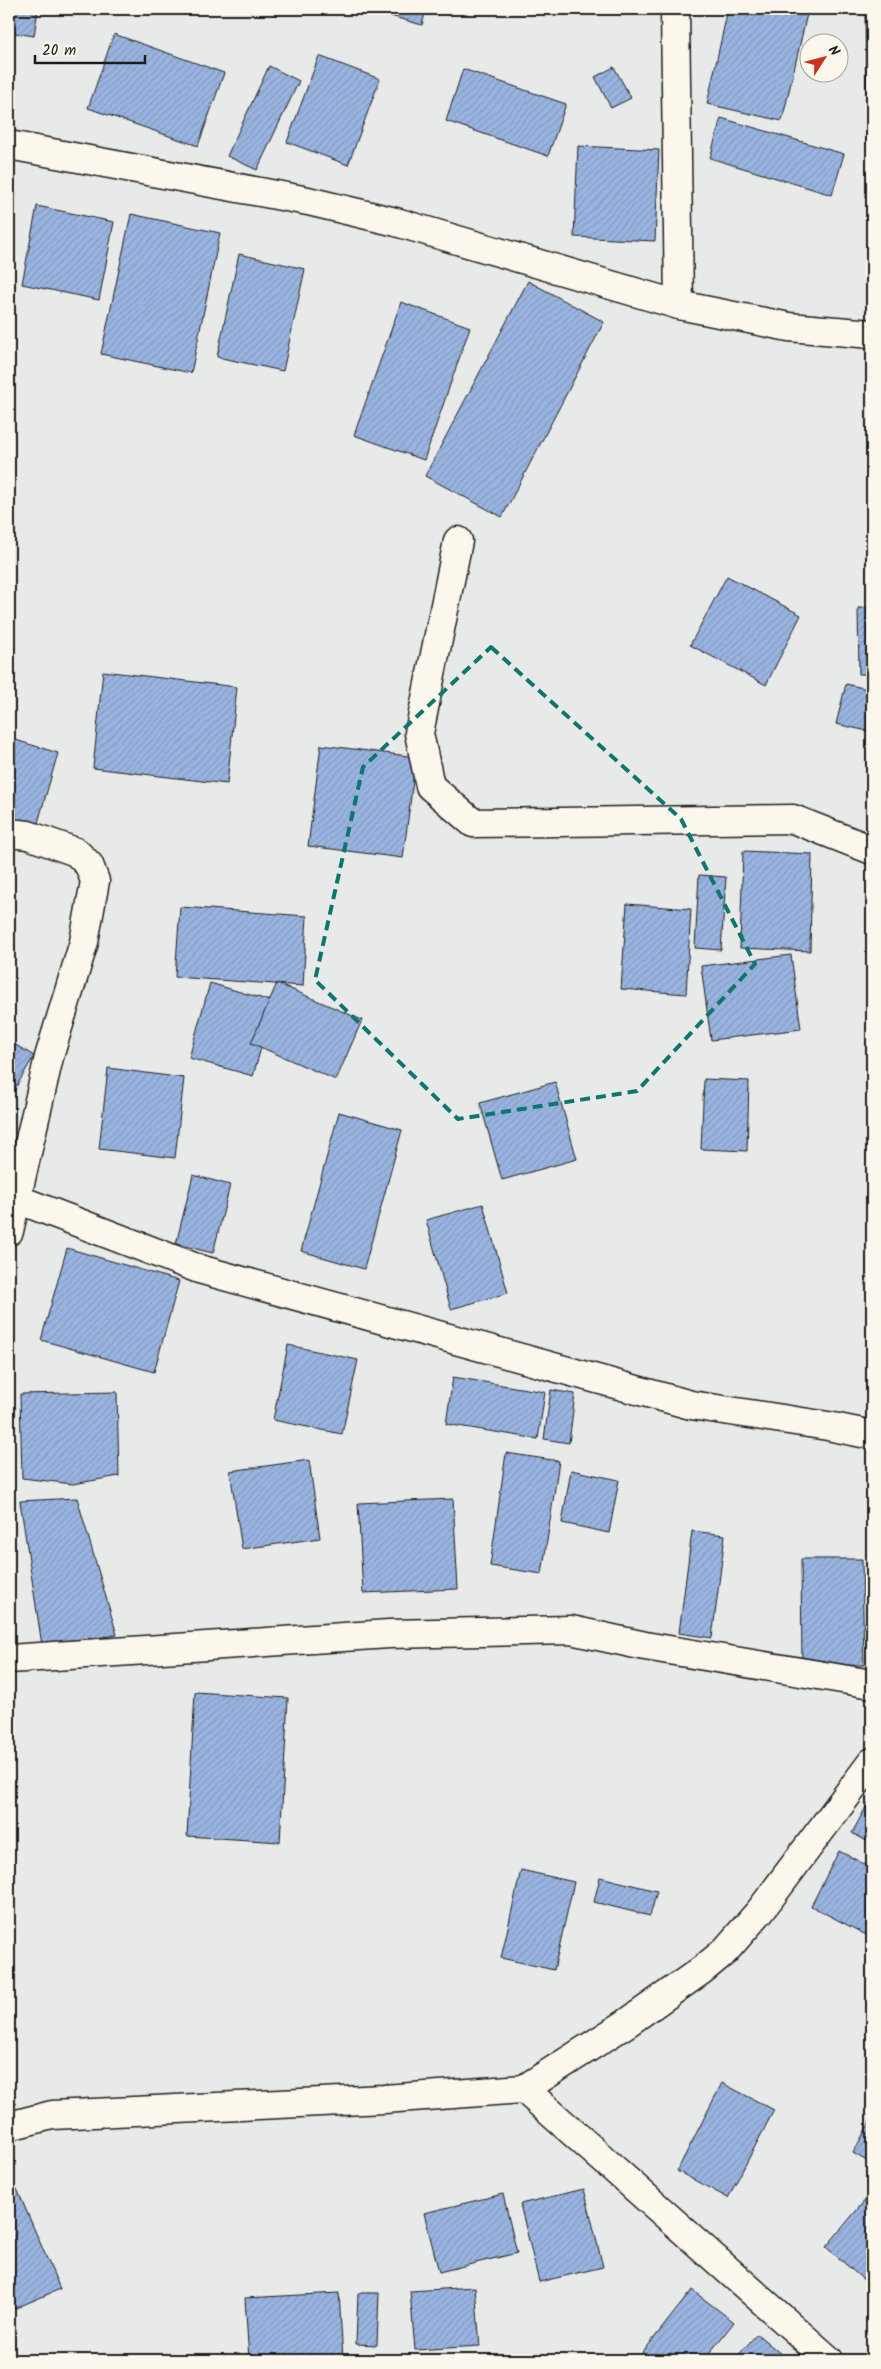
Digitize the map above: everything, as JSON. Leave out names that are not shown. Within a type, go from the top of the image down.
[{"type":"street","points":[[675,9],[679,305]]},
{"type":"street","points":[[9,145],[308,201],[396,222],[679,305],[789,327],[872,334]]},
{"type":"street","points":[[458,541],[419,733],[430,786],[473,823],[793,819],[872,850]]},
{"type":"street","points":[[9,833],[28,836],[76,852],[89,865],[95,881],[84,942],[49,1057],[9,1231]]},
{"type":"street","points":[[17,1199],[199,1269],[692,1405],[828,1426],[872,1435]]},
{"type":"street","points":[[9,1659],[389,1634],[571,1630],[645,1646],[872,1684]]},
{"type":"street","points":[[9,2126],[52,2115],[384,2100],[524,2090],[627,2023],[702,1970],[725,1951],[760,1911],[872,1762]]},
{"type":"street","points":[[524,2090],[829,2360]]},
{"type":"highlighted area","points":[[491,647],[681,819],[755,964],[637,1091],[458,1119],[315,980],[363,767]]},
{"type":"building","points":[[9,9],[38,9],[34,36],[9,32]]},
{"type":"building","points":[[366,9],[426,9],[422,25]]},
{"type":"building","points":[[728,9],[783,9],[807,14],[803,32],[798,32],[798,53],[782,121],[707,104]]},
{"type":"building","points":[[865,9],[872,9],[872,144],[867,144]]},
{"type":"building","points":[[114,34],[224,73],[198,146],[88,108]]},
{"type":"building","points":[[319,56],[380,79],[348,165],[287,142]]},
{"type":"building","points":[[269,66],[299,81],[257,170],[227,156]]},
{"type":"building","points":[[614,67],[631,98],[611,108],[595,77]]},
{"type":"building","points":[[463,69],[566,104],[548,156],[446,121]]},
{"type":"building","points":[[721,118],[844,154],[832,195],[710,158]]},
{"type":"building","points":[[578,146],[659,150],[655,241],[574,237]]},
{"type":"building","points":[[868,169],[872,169],[872,206],[867,206]]},
{"type":"building","points":[[9,193],[16,194],[9,252]]},
{"type":"building","points":[[37,206],[114,222],[99,300],[22,284]]},
{"type":"building","points":[[131,214],[220,233],[191,373],[101,354]]},
{"type":"building","points":[[239,254],[305,269],[283,371],[217,357]]},
{"type":"building","points":[[528,281],[604,322],[502,517],[425,476]]},
{"type":"building","points":[[401,302],[470,327],[424,460],[354,435]]},
{"type":"building","points":[[727,576],[801,615],[766,685],[690,645]]},
{"type":"building","points":[[858,608],[872,608],[872,674],[859,674]]},
{"type":"building","points":[[103,671],[237,687],[227,784],[93,768]]},
{"type":"building","points":[[846,684],[872,690],[872,732],[836,724]]},
{"type":"building","points":[[9,738],[58,753],[37,826],[9,817]]},
{"type":"building","points":[[321,745],[416,757],[403,858],[308,846]]},
{"type":"building","points":[[743,851],[812,854],[810,951],[740,948]]},
{"type":"building","points":[[699,875],[726,877],[721,950],[695,948]]},
{"type":"building","points":[[627,904],[691,909],[686,994],[621,989]]},
{"type":"building","points":[[180,907],[307,916],[303,986],[175,977]]},
{"type":"building","points":[[791,955],[801,1029],[711,1040],[701,966]]},
{"type":"building","points":[[210,983],[274,1002],[253,1076],[189,1058]]},
{"type":"building","points":[[277,983],[362,1020],[336,1080],[251,1043]]},
{"type":"building","points":[[9,1041],[34,1056],[9,1099]]},
{"type":"building","points":[[108,1068],[184,1078],[175,1158],[99,1149]]},
{"type":"building","points":[[704,1079],[749,1081],[747,1151],[701,1149]]},
{"type":"building","points":[[555,1082],[577,1159],[502,1180],[480,1103]]},
{"type":"building","points":[[339,1112],[402,1130],[364,1269],[301,1251]]},
{"type":"building","points":[[193,1175],[230,1185],[213,1253],[176,1244]]},
{"type":"building","points":[[483,1204],[508,1293],[451,1309],[426,1220]]},
{"type":"building","points":[[67,1248],[179,1281],[154,1372],[41,1340]]},
{"type":"building","points":[[288,1345],[358,1360],[342,1434],[273,1420]]},
{"type":"building","points":[[453,1377],[545,1392],[538,1439],[446,1424]]},
{"type":"building","points":[[551,1390],[575,1394],[569,1443],[544,1439]]},
{"type":"building","points":[[117,1392],[119,1476],[73,1484],[22,1478],[20,1394]]},
{"type":"building","points":[[506,1453],[559,1461],[542,1574],[490,1566]]},
{"type":"building","points":[[309,1460],[320,1538],[242,1549],[230,1471]]},
{"type":"building","points":[[571,1470],[619,1480],[609,1533],[562,1523]]},
{"type":"building","points":[[77,1498],[117,1635],[42,1645],[20,1501]]},
{"type":"building","points":[[453,1499],[458,1589],[363,1593],[358,1503]]},
{"type":"building","points":[[692,1531],[725,1535],[712,1638],[679,1633]]},
{"type":"building","points":[[801,1559],[862,1559],[864,1665],[802,1666]]},
{"type":"building","points":[[195,1692],[288,1698],[280,1842],[187,1836]]},
{"type":"building","points":[[872,1796],[872,1844],[852,1833]]},
{"type":"building","points":[[839,1851],[872,1868],[872,1938],[811,1906]]},
{"type":"building","points":[[521,1870],[574,1882],[554,1970],[501,1958]]},
{"type":"building","points":[[600,1877],[657,1891],[650,1916],[594,1902]]},
{"type":"building","points":[[722,2083],[774,2110],[728,2198],[677,2171]]},
{"type":"building","points":[[872,2118],[872,2164],[853,2153]]},
{"type":"building","points":[[17,2189],[60,2289],[9,2311],[9,2193]]},
{"type":"building","points":[[584,2189],[603,2267],[539,2282],[520,2204]]},
{"type":"building","points":[[503,2194],[517,2253],[439,2272],[424,2213]]},
{"type":"building","points":[[867,2198],[872,2203],[872,2276],[866,2282],[826,2247]]},
{"type":"building","points":[[475,2287],[480,2346],[415,2350],[410,2291]]},
{"type":"building","points":[[692,2290],[734,2322],[704,2360],[646,2360],[640,2356]]},
{"type":"building","points":[[339,2293],[343,2360],[249,2360],[245,2298]]},
{"type":"building","points":[[358,2293],[379,2293],[377,2345],[356,2344]]},
{"type":"building","points":[[757,2334],[788,2360],[734,2360]]}]
